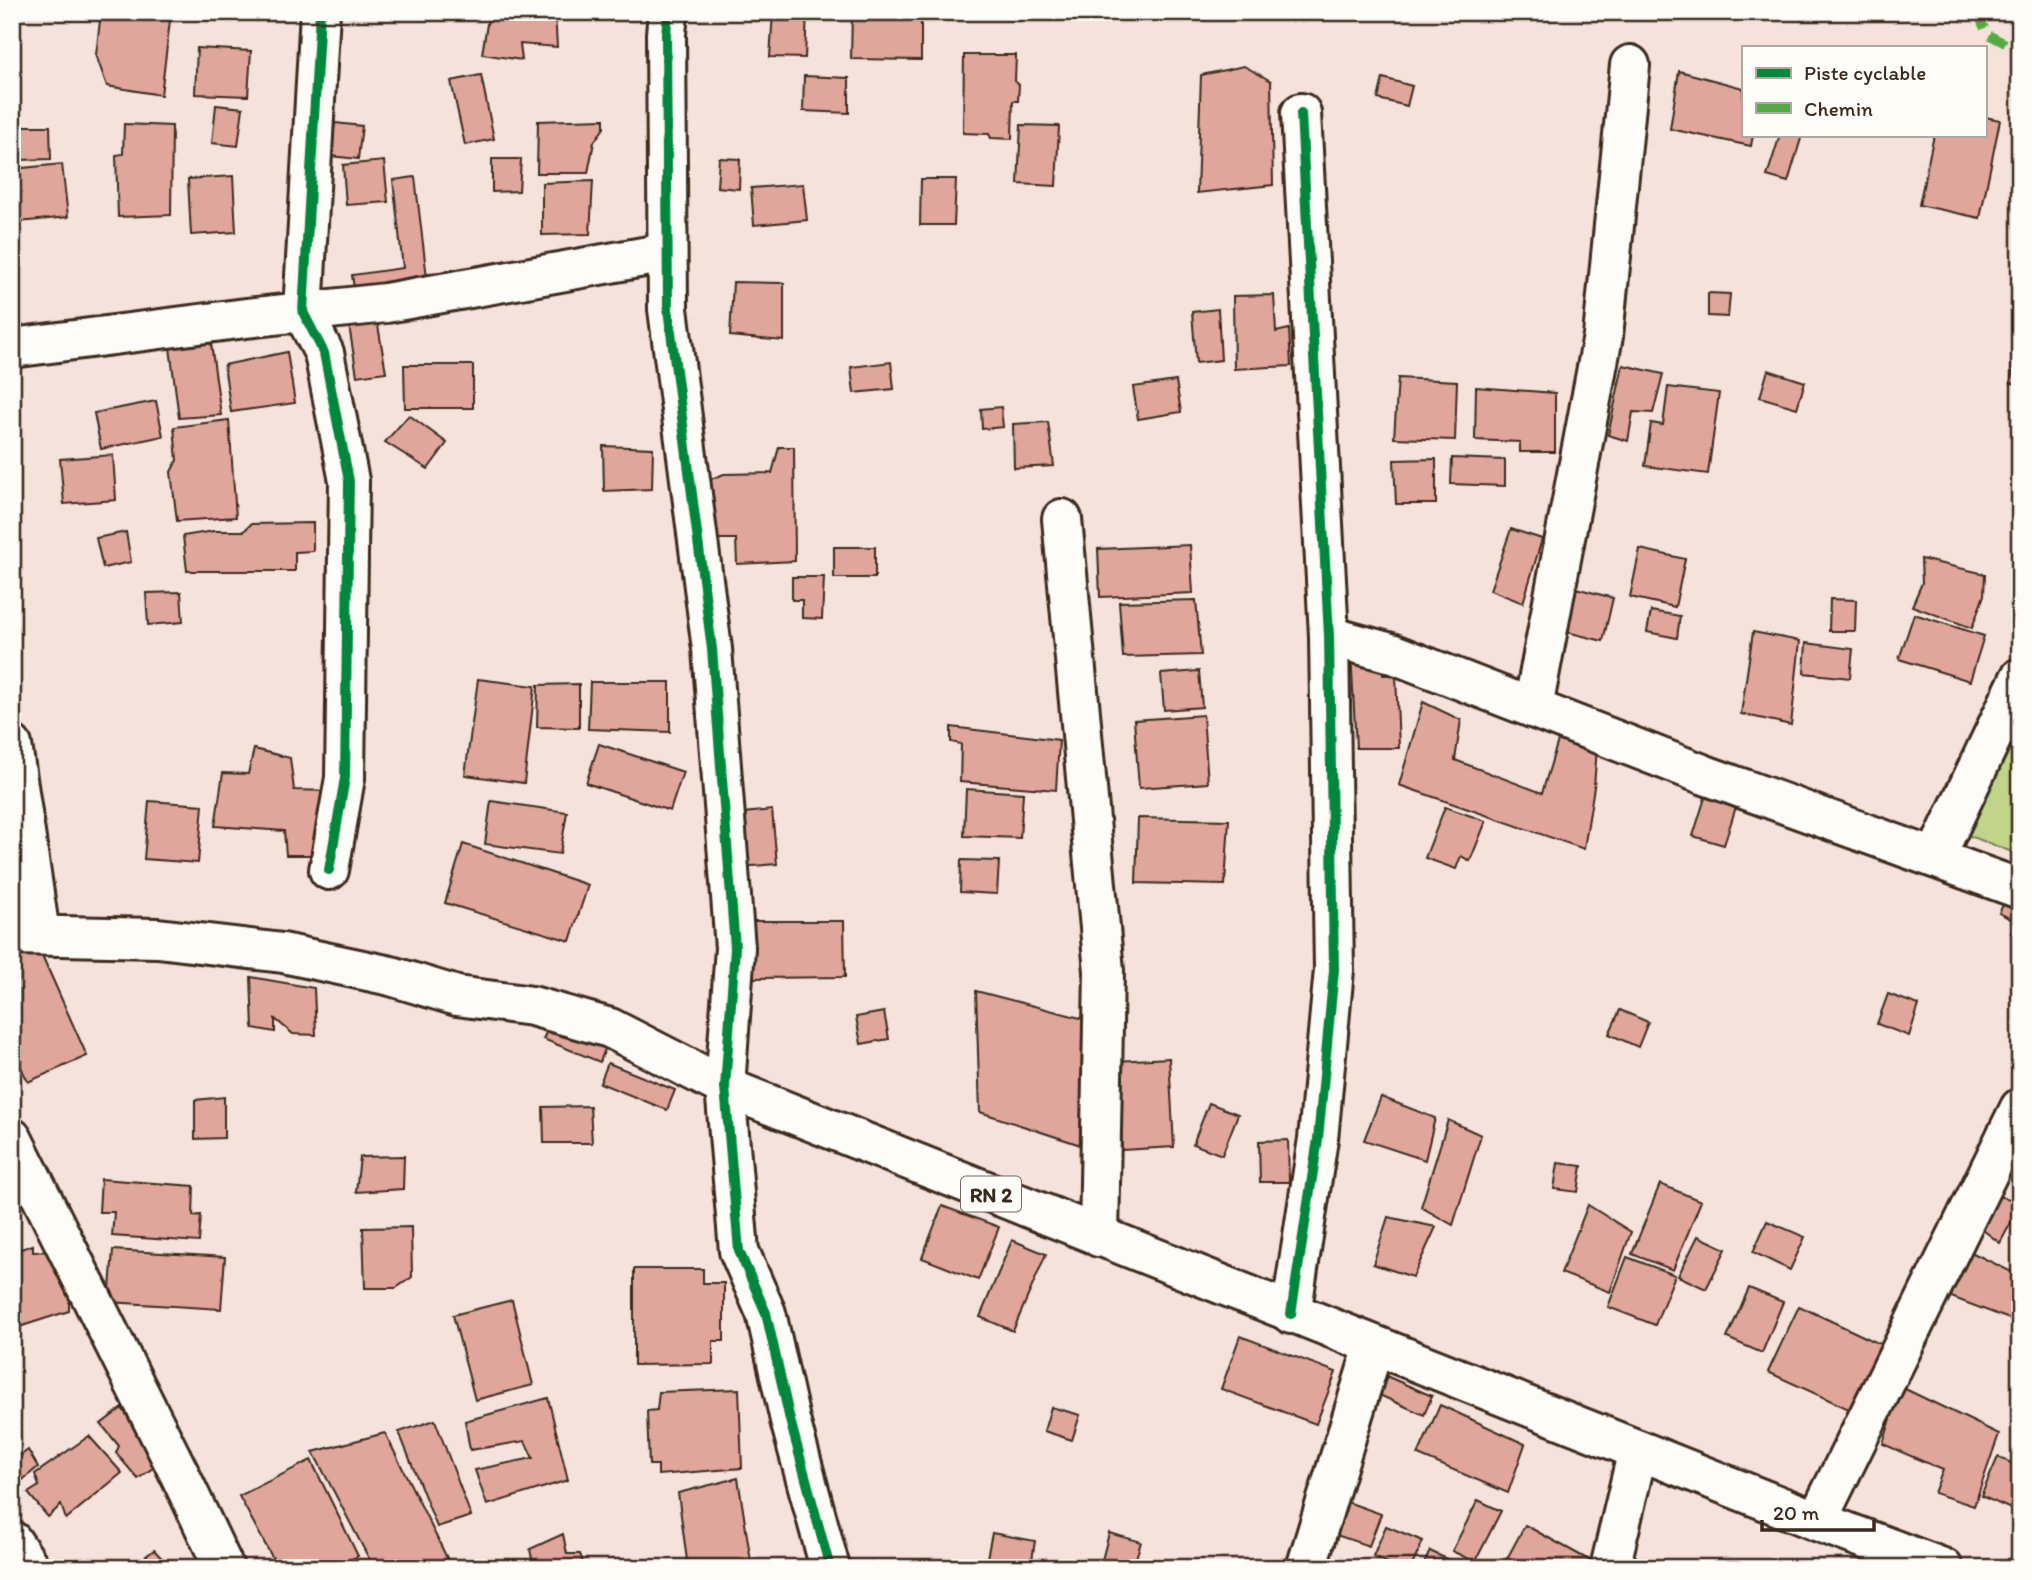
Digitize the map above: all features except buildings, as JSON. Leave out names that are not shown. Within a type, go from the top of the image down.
[{"type":"main road","points":[[320,12],[303,312],[324,353],[349,481],[345,778],[329,870]]},
{"type":"main road","points":[[668,12],[668,309],[712,649],[735,948],[725,1087],[739,1251],[766,1313],[790,1420],[830,1568]]},
{"type":"main road","points":[[1533,708],[1603,336],[1630,65]]},
{"type":"main road","points":[[1291,1314],[1318,1139],[1334,970],[1329,636],[1301,113]]},
{"type":"main road","points":[[12,348],[386,303],[666,253]]},
{"type":"main road","points":[[1062,519],[1104,971],[1099,1237]]},
{"type":"main road","points":[[1329,636],[1391,653],[1705,775],[2020,889]]},
{"type":"main road","points":[[1935,858],[2020,678]]},
{"type":"main road","points":[[12,745],[26,934]]},
{"type":"main road","name":"RN 2","points":[[26,934],[158,938],[283,953],[391,976],[457,996],[532,1006],[610,1028],[725,1087],[1816,1521],[1891,1559],[1943,1568]]},
{"type":"main road","points":[[1816,1521],[2020,1108]]},
{"type":"main road","points":[[12,1138],[224,1568]]},
{"type":"main road","points":[[1306,1568],[1374,1346]]},
{"type":"main road","points":[[1610,1568],[1638,1450]]},
{"type":"main road","points":[[12,1541],[30,1568]]},
{"type":"green space","points":[[2020,707],[2020,855],[1962,833]]},
{"type":"marked path","points":[[1977,12],[1987,34],[2020,51]]},
{"type":"cycle path","points":[[320,12],[303,312],[324,353],[349,481],[345,778],[329,870]]},
{"type":"cycle path","points":[[668,12],[668,309],[712,649],[735,948],[725,1087],[739,1251],[766,1313],[790,1420],[830,1568]]},
{"type":"cycle path","points":[[1291,1314],[1318,1139],[1334,970],[1329,636],[1301,113]]}]
